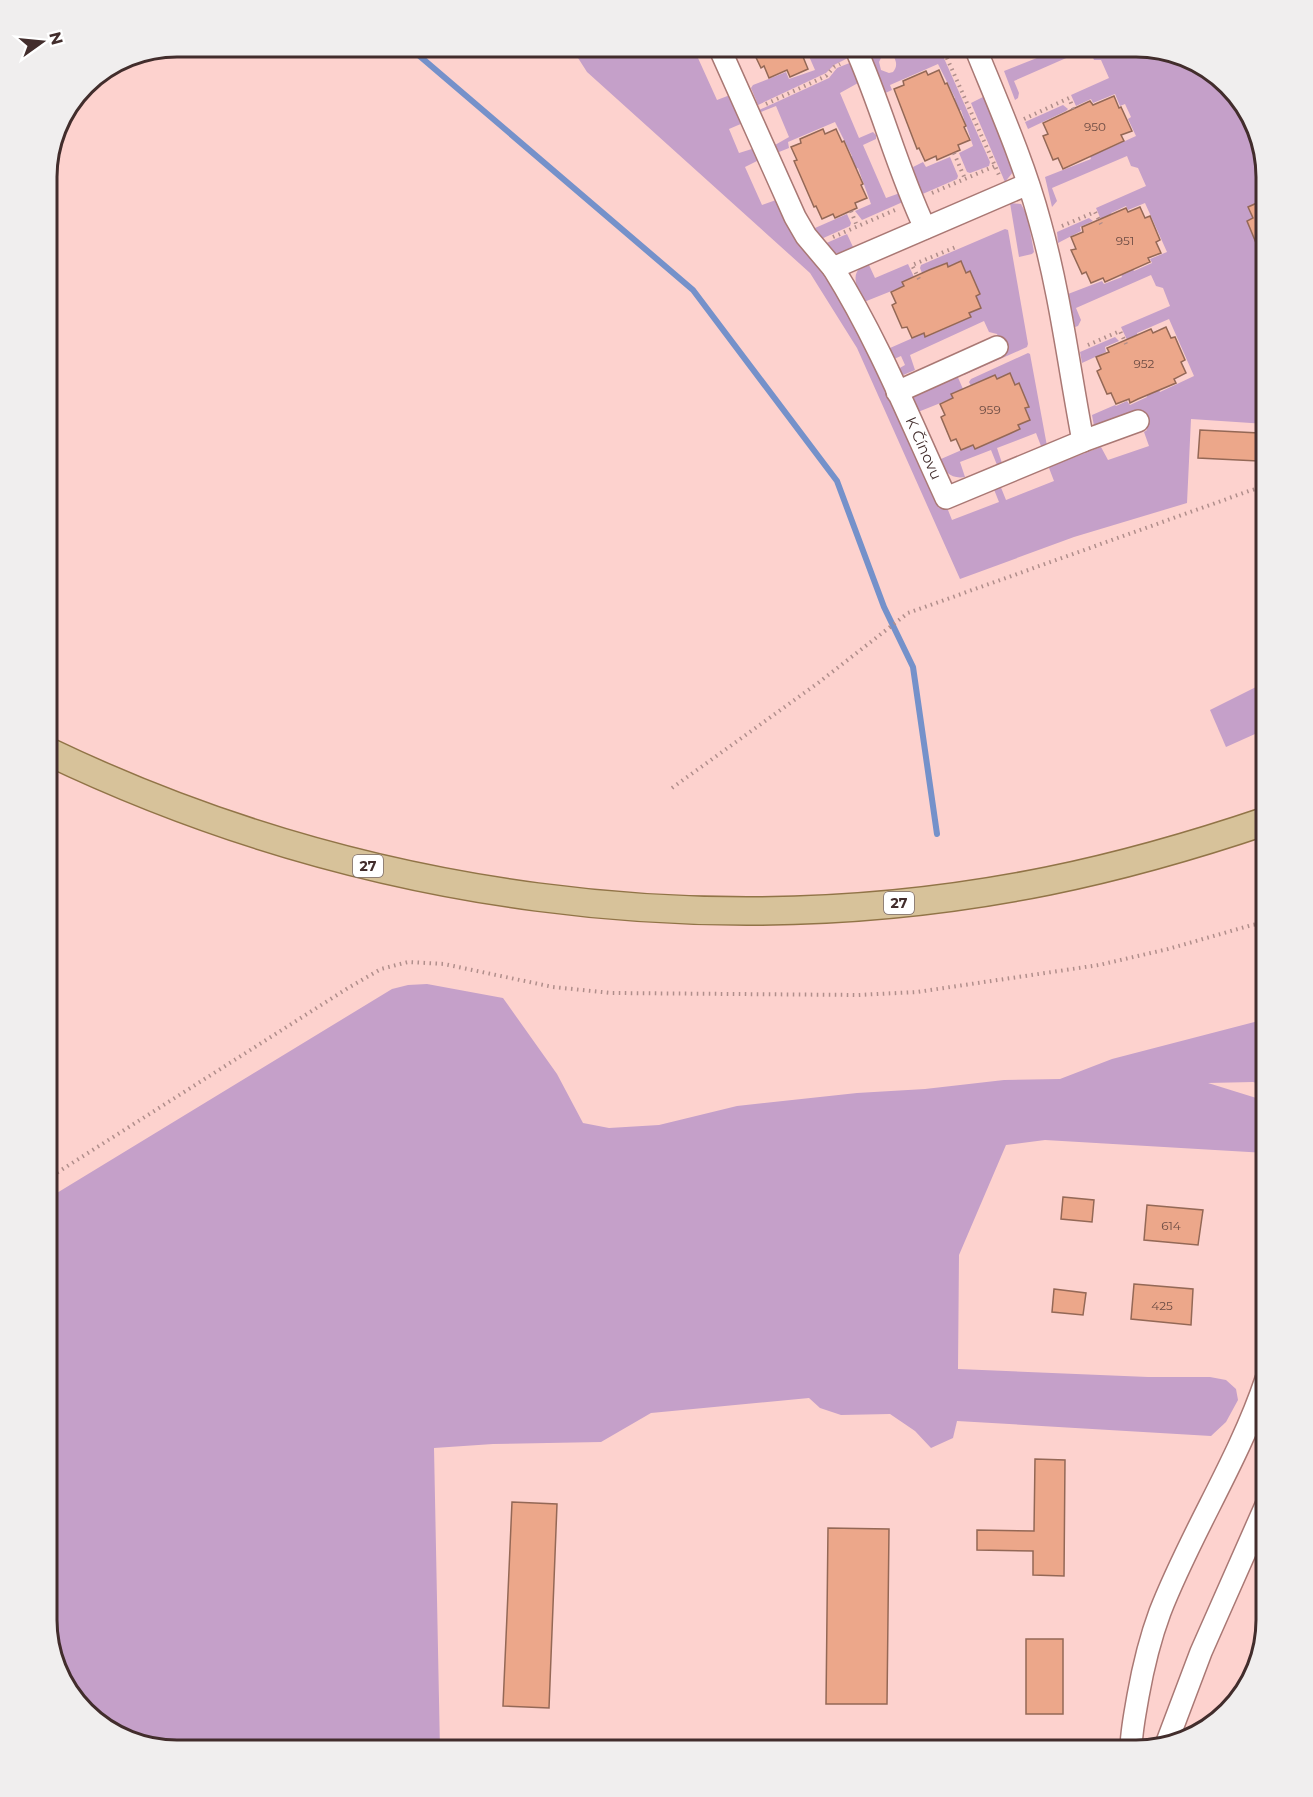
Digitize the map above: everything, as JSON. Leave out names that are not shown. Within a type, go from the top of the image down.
[{"type":"main road","name":"27","points":[[57,756],[123,786],[211,820],[375,868],[513,894],[600,905],[658,909],[707,911],[806,909],[962,896],[1045,882],[1134,861],[1208,841],[1256,824]]},
{"type":"street","name":"K Čínovu","points":[[723,57],[795,217],[806,236],[833,268],[851,296],[946,498],[1083,441],[1138,421]]},
{"type":"street","points":[[860,57],[874,89],[908,192],[925,228]]},
{"type":"street","points":[[979,57],[1028,184],[1040,222],[1053,273],[1083,441]]},
{"type":"street","points":[[833,268],[1028,184]]},
{"type":"street","points":[[897,392],[997,347]]},
{"type":"street","points":[[1132,1740],[1142,1673],[1160,1613],[1256,1409]]},
{"type":"street","points":[[1170,1735],[1201,1652],[1256,1528]]},
{"type":"path","points":[[748,113],[826,76],[834,66],[848,57]]},
{"type":"path","points":[[946,57],[1006,193]]},
{"type":"path","points":[[1021,120],[1069,98],[1075,113]]},
{"type":"path","points":[[954,153],[965,179]]},
{"type":"path","points":[[851,211],[857,226]]},
{"type":"path","points":[[1053,230],[1095,212],[1101,224]]},
{"type":"path","points":[[919,279],[912,265],[956,246]]},
{"type":"path","points":[[1085,347],[1120,331],[1126,344]]},
{"type":"path","points":[[672,788],[818,682],[908,613],[1256,488]]},
{"type":"path","points":[[57,1173],[348,988],[381,969],[408,962],[444,964],[553,987],[611,993],[879,995],[946,989],[1070,970],[1129,958],[1256,924]]},
{"type":"shaded area","points":[[577,57],[698,57],[717,100],[730,95],[743,123],[729,129],[739,153],[755,148],[759,160],[745,167],[762,205],[776,200],[814,255],[849,313],[876,365],[939,508],[946,505],[952,520],[999,502],[993,487],[1000,485],[1006,500],[1054,481],[1049,468],[1051,466],[1101,447],[1108,460],[1149,446],[1144,432],[1147,430],[1139,412],[1094,426],[1092,415],[1127,401],[1130,405],[1147,397],[1145,389],[1156,384],[1160,392],[1194,376],[1169,319],[1137,333],[1138,338],[1128,342],[1121,327],[1170,306],[1163,288],[1156,286],[1151,275],[1076,308],[1081,320],[1075,327],[1068,294],[1102,281],[1104,284],[1122,277],[1119,268],[1130,263],[1134,271],[1152,263],[1150,259],[1167,252],[1145,203],[1128,210],[1126,206],[1111,213],[1113,217],[1102,222],[1096,208],[1146,186],[1138,168],[1131,166],[1127,156],[1052,188],[1057,201],[1052,207],[1045,177],[1091,159],[1089,154],[1101,148],[1103,151],[1136,136],[1128,119],[1131,117],[1125,104],[1120,106],[1115,94],[1093,103],[1091,99],[1076,106],[1071,95],[1109,78],[1101,60],[1094,60],[1093,57],[1144,57],[1175,63],[1189,69],[1221,92],[1231,104],[1247,131],[1255,161],[1256,423],[1191,419],[1187,503],[1074,537],[960,579],[857,348],[810,273],[587,72]]},
{"type":"shaded area","points":[[809,57],[850,57],[834,65],[826,73],[758,105],[751,88],[753,85],[786,72],[789,79],[815,70]]},
{"type":"shaded area","points":[[864,57],[881,57],[881,70],[889,73],[893,72],[896,67],[894,57],[943,57],[990,162],[989,166],[967,172],[959,153],[973,146],[961,110],[954,112],[949,101],[955,98],[938,64],[890,85],[892,90],[881,95]]},
{"type":"shaded area","points":[[1039,57],[1069,57],[1014,81],[1019,93],[1015,100],[1004,71]]},
{"type":"shaded area","points":[[852,62],[858,83],[840,93],[859,138],[873,132],[876,135],[876,139],[863,145],[886,198],[900,193],[905,201],[862,220],[855,211],[871,204],[858,168],[851,171],[846,159],[852,156],[835,122],[788,142],[789,148],[779,152],[775,145],[789,137],[776,106],[761,112],[759,110],[829,78],[837,68]]},
{"type":"shaded area","points":[[985,96],[1013,165],[1013,172],[1005,182],[971,103]]},
{"type":"shaded area","points":[[1063,105],[1068,109],[1066,111],[1028,129],[1025,122]]},
{"type":"shaded area","points":[[950,157],[958,176],[957,179],[918,196],[913,182],[916,178],[913,167],[923,162],[926,167]]},
{"type":"shaded area","points":[[1010,203],[1021,204],[1027,215],[1034,252],[1032,254],[1019,257]]},
{"type":"shaded area","points":[[847,214],[850,226],[819,240],[815,228]]},
{"type":"shaded area","points":[[1089,218],[1093,221],[1080,227],[1081,231],[1058,243],[1057,232]]},
{"type":"shaded area","points":[[1005,229],[1008,230],[1027,347],[964,375],[962,370],[1004,352],[997,334],[989,332],[984,321],[910,355],[915,370],[901,376],[898,369],[905,365],[901,356],[894,359],[889,351],[890,348],[924,333],[926,337],[971,317],[969,313],[981,307],[976,296],[980,294],[970,271],[966,273],[961,262],[948,267],[946,263],[935,268],[924,278],[921,265]]},
{"type":"shaded area","points":[[847,234],[853,247],[851,250],[834,254],[822,245]]},
{"type":"shaded area","points":[[908,264],[914,277],[904,286],[864,302],[857,286],[858,270],[869,265],[875,278]]},
{"type":"shaded area","points":[[1115,337],[1119,341],[1105,347],[1106,352],[1082,363],[1080,352]]},
{"type":"shaded area","points":[[1028,353],[1047,446],[1041,446],[1036,433],[997,448],[1002,463],[997,465],[991,450],[960,462],[965,477],[956,477],[946,472],[941,459],[973,445],[975,449],[1020,429],[1018,425],[1025,408],[1029,406],[1019,383],[1015,385],[1010,374],[997,379],[995,375],[973,390],[969,382],[971,379]]},
{"type":"shaded area","points":[[956,373],[963,389],[951,394],[953,398],[918,412],[911,395]]},
{"type":"shaded area","points":[[1256,687],[1256,734],[1226,747],[1210,710]]},
{"type":"shaded area","points":[[427,984],[503,998],[557,1074],[583,1123],[609,1128],[659,1125],[737,1106],[1004,1080],[1060,1079],[1112,1059],[1256,1022],[1256,1083],[1208,1083],[1256,1098],[1256,1152],[1045,1140],[1006,1145],[959,1255],[958,1369],[1148,1377],[1210,1377],[1226,1380],[1236,1389],[1238,1400],[1226,1422],[1211,1436],[957,1421],[953,1438],[931,1448],[915,1431],[890,1414],[841,1415],[820,1408],[809,1398],[651,1413],[601,1442],[493,1444],[434,1448],[440,1740],[169,1740],[138,1734],[124,1728],[92,1705],[82,1693],[66,1666],[58,1636],[57,1193],[392,989]]},
{"type":"building","points":[[756,57],[803,57],[808,69],[790,77],[787,70],[769,78],[764,66],[761,68]]},
{"type":"building","points":[[939,70],[945,84],[947,83],[970,140],[958,145],[960,150],[937,160],[936,156],[925,161],[919,148],[917,149],[894,89],[904,85],[903,81],[926,71],[928,75]]},
{"type":"building","points":[[1114,96],[1132,131],[1121,135],[1124,141],[1063,169],[1058,158],[1053,160],[1043,136],[1048,134],[1043,123],[1090,101],[1093,105]]},
{"type":"building","points":[[823,129],[825,134],[836,129],[842,142],[844,141],[867,198],[855,203],[857,208],[835,218],[833,214],[822,219],[816,206],[814,207],[794,161],[797,160],[791,147],[801,143],[800,139]]},
{"type":"building","points":[[1256,203],[1256,243],[1247,221],[1253,218],[1248,207]]},
{"type":"building","points":[[1140,207],[1145,218],[1150,216],[1160,240],[1156,242],[1161,253],[1148,258],[1150,262],[1105,282],[1103,278],[1091,283],[1086,272],[1082,274],[1071,250],[1076,249],[1071,237],[1083,232],[1082,227],[1126,208],[1128,212]]},
{"type":"building","points":[[961,261],[966,273],[970,271],[980,294],[976,296],[981,308],[969,313],[971,317],[925,337],[924,333],[912,338],[907,327],[902,328],[892,305],[896,303],[891,292],[904,286],[902,282],[929,270],[947,263],[948,267]]},
{"type":"building","points":[[1166,327],[1171,338],[1175,337],[1185,360],[1181,362],[1186,373],[1174,379],[1176,383],[1130,403],[1129,399],[1116,404],[1111,393],[1107,394],[1097,371],[1101,369],[1096,357],[1109,352],[1107,348],[1151,329],[1153,333]]},
{"type":"building","points":[[1010,373],[1015,385],[1019,383],[1029,407],[1025,408],[1030,420],[1018,425],[1020,429],[975,449],[973,445],[961,450],[956,439],[951,441],[941,417],[945,415],[940,404],[953,398],[951,394],[995,375],[997,379]]},
{"type":"building","points":[[1200,430],[1256,433],[1256,461],[1198,458]]},
{"type":"building","points":[[1063,1197],[1094,1200],[1092,1222],[1061,1219]]},
{"type":"building","points":[[1147,1205],[1203,1210],[1198,1245],[1144,1240]]},
{"type":"building","points":[[1134,1284],[1193,1289],[1191,1325],[1131,1319]]},
{"type":"building","points":[[1054,1289],[1086,1293],[1083,1315],[1052,1312]]},
{"type":"building","points":[[1035,1459],[1065,1460],[1064,1576],[1033,1575],[1033,1551],[977,1550],[977,1530],[1034,1531]]},
{"type":"building","points":[[512,1502],[557,1504],[549,1708],[503,1706]]},
{"type":"building","points":[[828,1528],[889,1529],[887,1704],[826,1704]]},
{"type":"building","points":[[1026,1639],[1063,1639],[1063,1714],[1026,1714]]},
{"type":"waterway","points":[[421,57],[693,290],[837,481],[884,607],[913,667],[937,834]]}]
